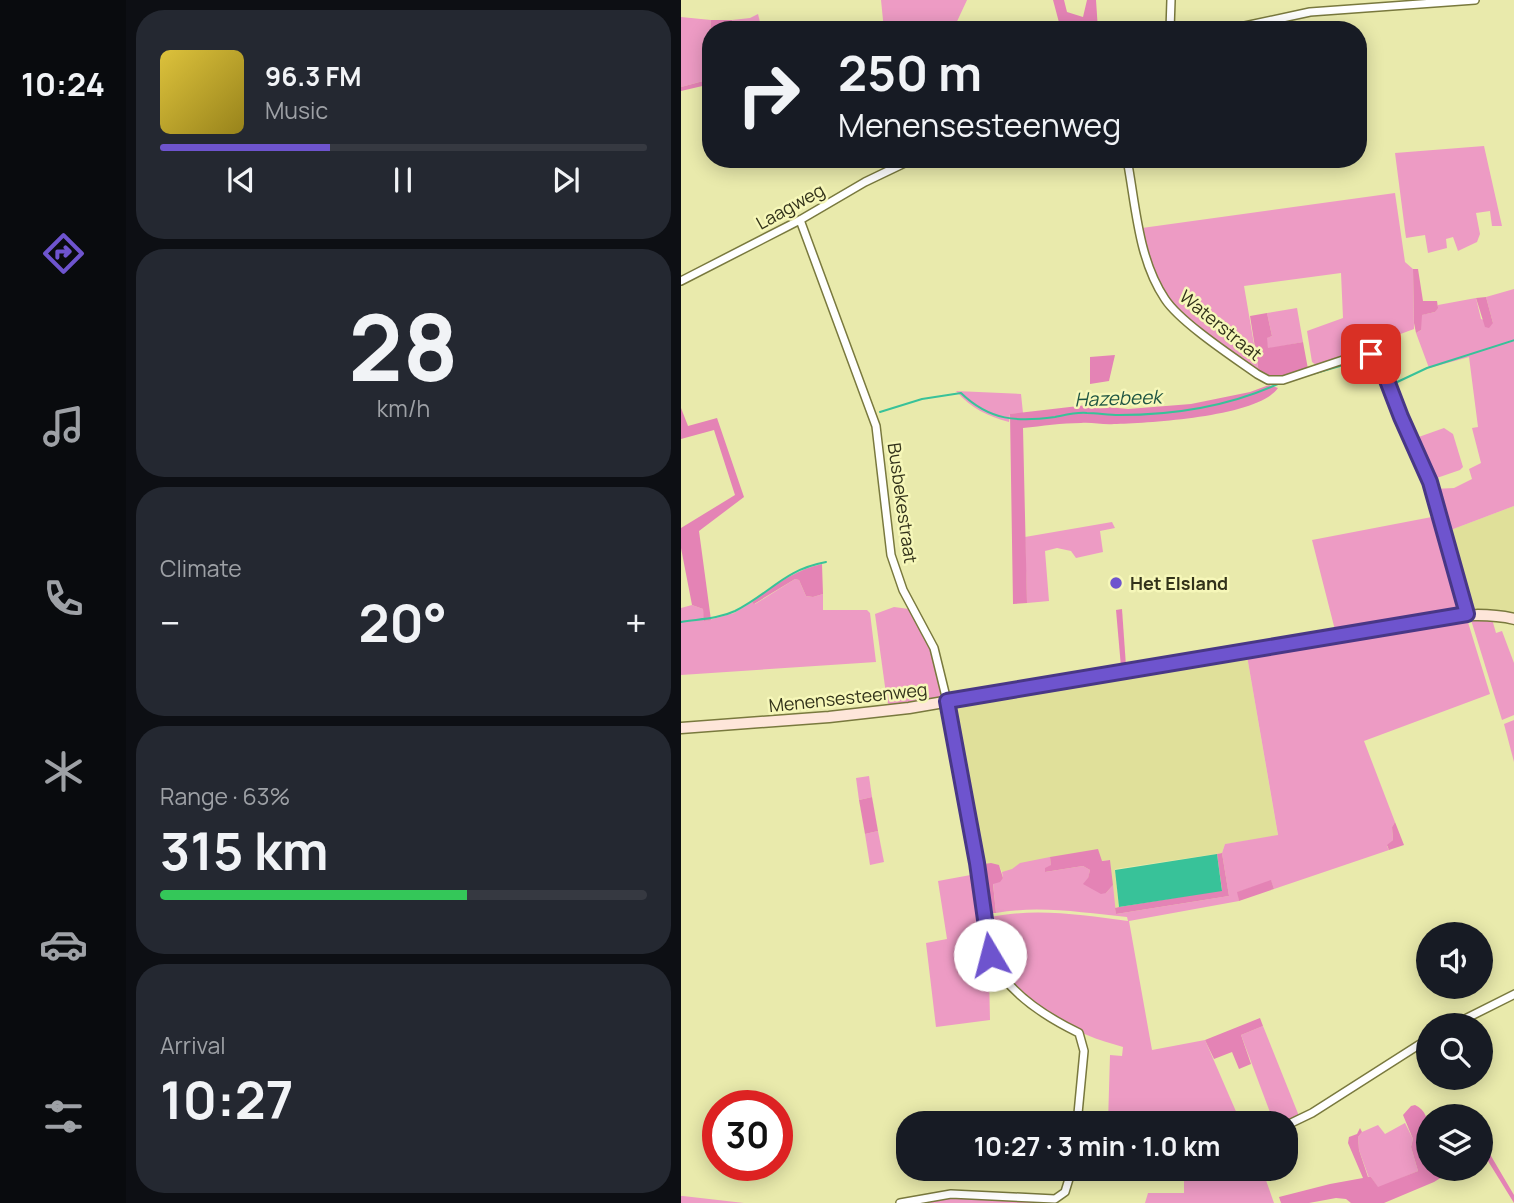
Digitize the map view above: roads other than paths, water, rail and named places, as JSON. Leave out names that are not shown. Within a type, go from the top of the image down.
[{"type":"street","points":[[1170,21],[1171,0]]},
{"type":"street","points":[[1268,21],[1310,12],[1474,0]]},
{"type":"street","name":"Laagweg","points":[[681,281],[894,168]]},
{"type":"street","name":"Waterstraat","points":[[1129,168],[1148,264],[1164,299],[1179,315],[1268,380],[1283,380],[1361,355],[1373,354],[1377,357],[1430,482],[1467,614]]},
{"type":"street","name":"Busbekestraat","points":[[800,220],[876,426],[891,555],[903,590],[934,648],[947,701],[977,863],[990,955],[994,965],[1016,990],[1049,1017],[1079,1033],[1084,1051],[1078,1111]]},
{"type":"street","name":"Menensesteenweg","points":[[681,728],[829,717],[947,701],[1467,614],[1514,619]]},
{"type":"street","points":[[1477,1013],[1514,994]]},
{"type":"street","points":[[1298,1119],[1416,1048]]},
{"type":"street","points":[[900,1203],[952,1194],[1055,1199],[1065,1192],[1068,1181]]},
{"type":"waterway","name":"Hazebeek","points":[[1393,384],[1427,368],[1515,340]]},
{"type":"waterway","name":"Hazebeek","points":[[1312,374],[1368,358],[1375,364],[1384,388]]},
{"type":"waterway","name":"Hazebeek","points":[[880,412],[922,399],[961,393],[993,414],[1016,419],[1041,419],[1079,413],[1160,413],[1222,403],[1280,383]]},
{"type":"waterway","name":"Hazebeek","points":[[681,622],[729,614],[799,570],[826,562]]},
{"type":"place","name":"Het Elsland","points":[[1116,583]]}]
